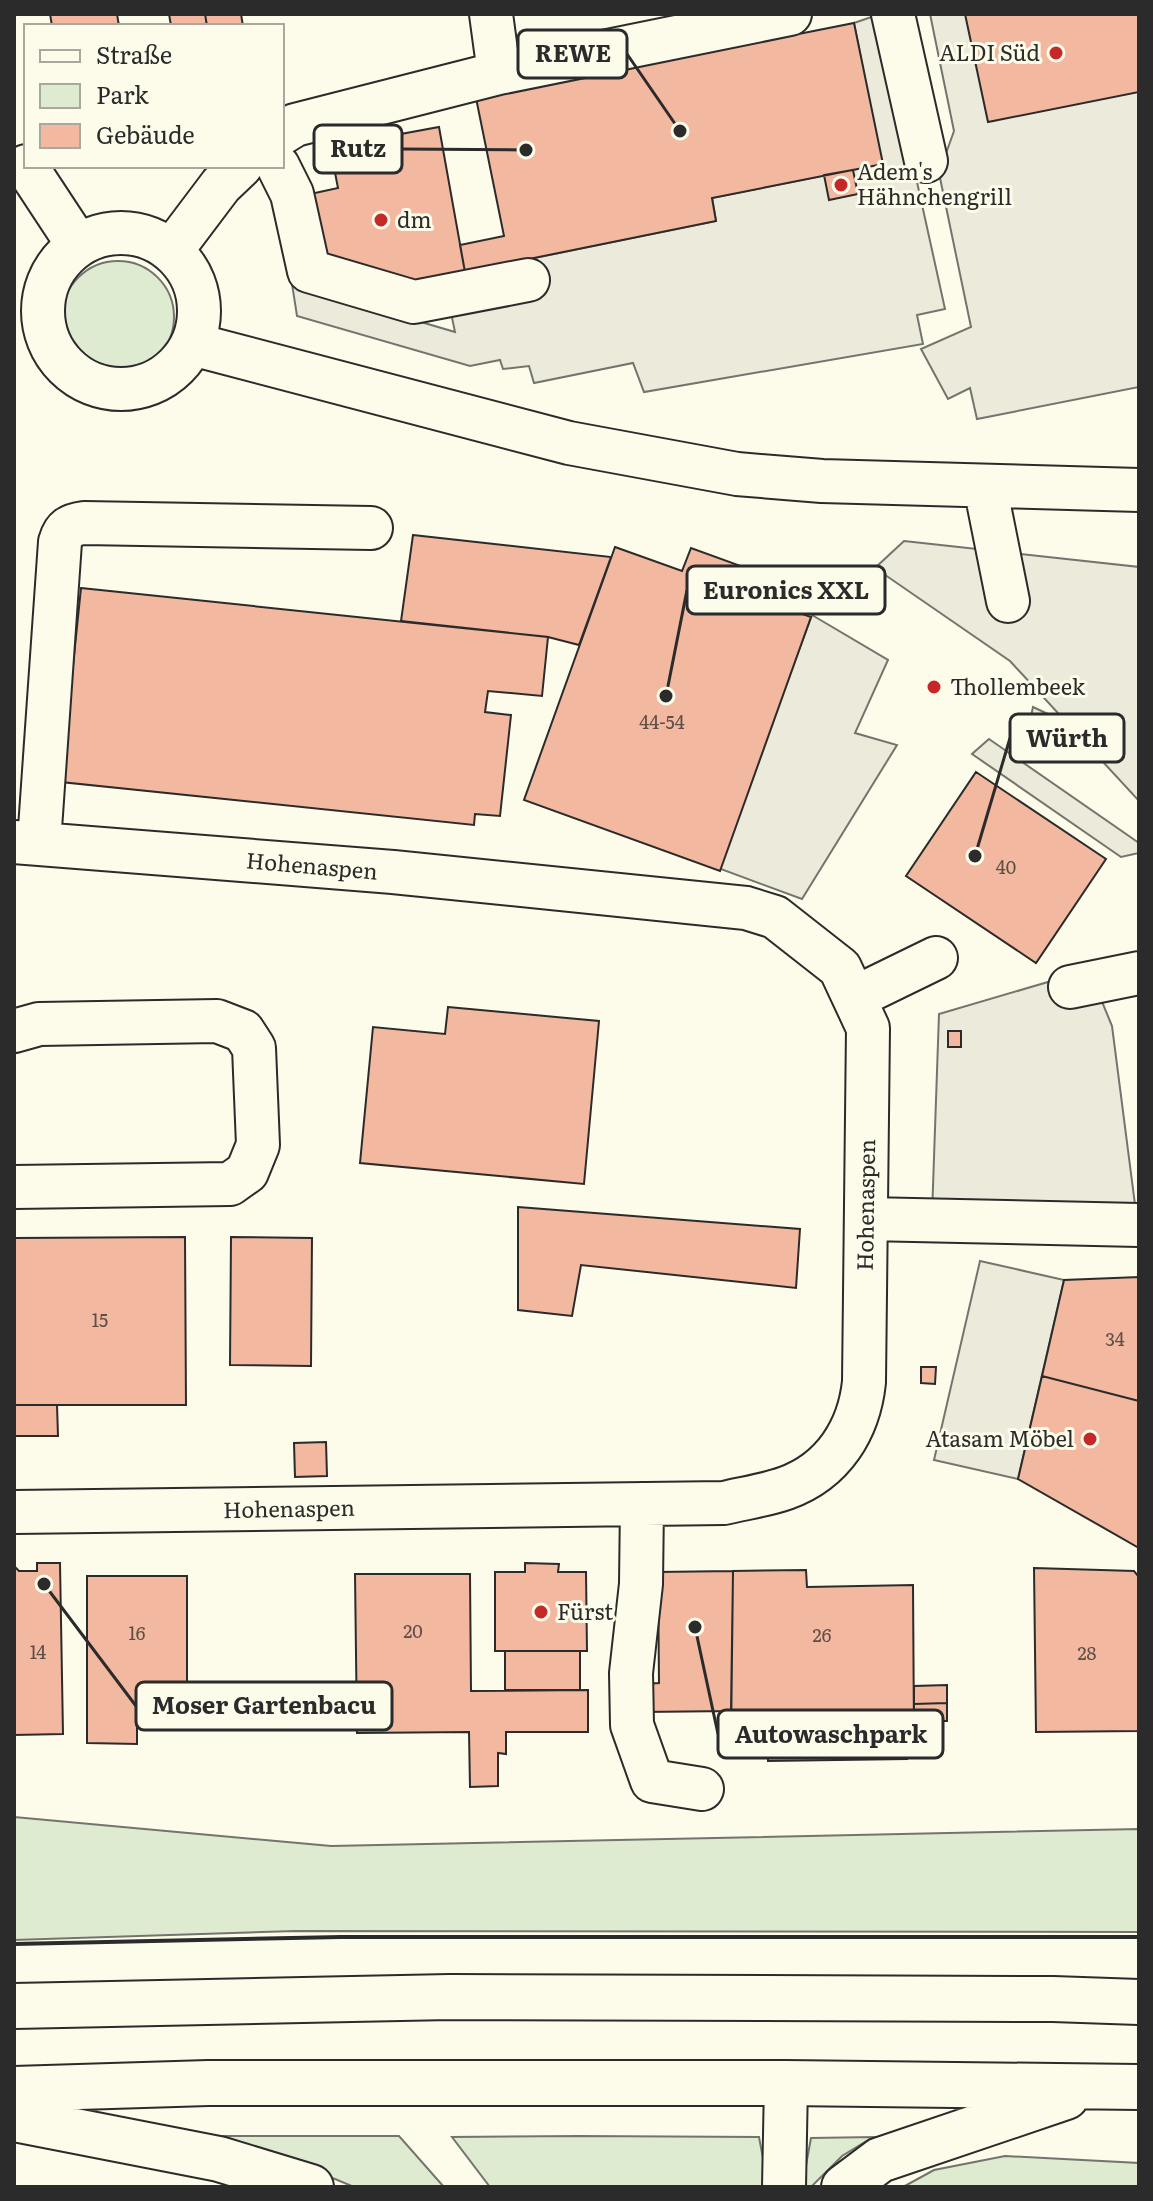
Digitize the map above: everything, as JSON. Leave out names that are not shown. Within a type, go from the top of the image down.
[{"type":"highway","points":[[14,2006],[450,1997],[1139,2002]]},
{"type":"highway","points":[[14,2089],[208,2083],[786,2083],[1139,2087]]},
{"type":"highway","points":[[844,2187],[880,2160],[1094,2087]]},
{"type":"highway","points":[[14,2119],[219,2159],[311,2187]]},
{"type":"street","points":[[491,14],[499,73]]},
{"type":"street","points":[[284,132],[295,125],[499,73],[790,14]]},
{"type":"street","points":[[893,14],[926,161]]},
{"type":"street","points":[[27,168],[78,245]]},
{"type":"street","points":[[172,250],[221,185],[239,168]]},
{"type":"street","points":[[279,168],[292,194],[309,271],[414,302],[528,280]]},
{"type":"street","points":[[131,233],[172,250],[190,273],[198,296],[199,321],[192,344],[177,366],[154,382],[128,390],[101,387],[76,376],[29,338],[48,280],[59,263],[78,245],[106,234],[131,233]]},
{"type":"street","points":[[192,344],[569,443],[737,474],[822,481],[1139,490]]},
{"type":"street","points":[[985,486],[1008,601]]},
{"type":"street","points":[[27,842],[60,542],[68,527],[84,523],[371,528]]},
{"type":"street","name":"Hohenaspen","points":[[14,1512],[724,1503],[786,1488],[823,1469],[846,1441],[862,1400],[864,1382],[868,1028],[840,968],[775,917],[746,908],[393,872],[27,842]]},
{"type":"street","points":[[854,998],[936,958]]},
{"type":"street","points":[[1070,987],[1139,973]]},
{"type":"street","points":[[14,1031],[39,1024],[217,1021],[243,1031],[254,1048],[258,1145],[247,1172],[230,1184],[14,1187]]},
{"type":"street","points":[[867,1219],[1139,1225]]},
{"type":"street","points":[[642,1504],[641,1584],[631,1673],[632,1725],[652,1781],[702,1789]]},
{"type":"street","points":[[784,2187],[786,2083]]},
{"type":"green space","points":[[118,261],[139,266],[157,278],[169,296],[174,317],[169,338],[157,356],[139,368],[118,373],[97,368],[79,356],[67,338],[62,317],[67,296],[79,278],[97,266]]},
{"type":"green space","points":[[14,1817],[331,1846],[1139,1829],[1139,1932],[295,1931],[14,1940]]},
{"type":"green space","points":[[196,2136],[399,2136],[444,2187],[354,2187]]},
{"type":"green space","points":[[452,2137],[759,2137],[765,2169],[764,2187],[490,2187]]},
{"type":"green space","points":[[873,2137],[842,2156],[811,2187],[802,2187],[811,2138]]},
{"type":"green space","points":[[1005,2156],[1139,2163],[1139,2187],[903,2187],[934,2170]]},
{"type":"shaded area","points":[[880,14],[945,309],[917,315],[923,344],[644,392],[633,363],[534,383],[529,366],[503,369],[500,360],[470,366],[297,316],[292,284],[455,332],[450,308],[510,263],[716,221],[712,198],[882,164],[854,23]]},
{"type":"shaded area","points":[[930,14],[965,14],[1139,92],[1139,387],[977,419],[970,388],[948,399],[921,349],[971,327],[939,173],[954,131]]},
{"type":"shaded area","points":[[904,541],[1139,567],[1139,801],[1010,661],[875,568]]},
{"type":"shaded area","points":[[812,615],[888,660],[855,733],[897,745],[802,899],[718,868]]},
{"type":"shaded area","points":[[1033,707],[1061,720],[1056,748],[1028,731]]},
{"type":"shaded area","points":[[989,739],[1139,843],[1139,853],[1121,857],[972,754]]},
{"type":"shaded area","points":[[1089,970],[1112,1026],[1137,1220],[932,1215],[939,1014]]},
{"type":"shaded area","points":[[980,1261],[1064,1280],[1018,1479],[934,1460]]},
{"type":"building","points":[[50,14],[117,14],[119,24],[52,24]]},
{"type":"building","points":[[169,14],[205,14],[207,24],[171,24]]},
{"type":"building","points":[[205,14],[241,14],[243,24],[207,24]]},
{"type":"building","name":"ALDI Süd","points":[[965,14],[1139,14],[1139,92],[988,122]]},
{"type":"building","points":[[854,23],[883,164],[712,198],[716,221],[465,272],[460,245],[504,236],[476,98]]},
{"type":"building","name":"dm","points":[[439,127],[465,272],[385,287],[318,270],[301,196],[338,188],[330,147]]},
{"type":"building","name":"Adem's Hähnchengrill","points":[[853,170],[858,194],[829,200],[824,175]]},
{"type":"building","points":[[413,535],[611,557],[579,645],[548,637],[401,621]]},
{"type":"building","points":[[615,547],[682,571],[691,548],[771,577],[763,600],[811,617],[720,871],[524,800]]},
{"type":"building","points":[[81,588],[548,637],[542,696],[488,691],[485,712],[511,715],[500,816],[475,814],[474,825],[61,782]]},
{"type":"building","points":[[976,772],[1106,859],[1036,963],[906,876]]},
{"type":"building","points":[[448,1007],[599,1021],[584,1184],[360,1163],[373,1027],[445,1034]]},
{"type":"building","points":[[948,1031],[961,1031],[961,1047],[948,1047]]},
{"type":"building","points":[[518,1207],[800,1229],[796,1288],[581,1265],[572,1316],[518,1310]]},
{"type":"building","points":[[185,1237],[186,1405],[14,1405],[14,1238]]},
{"type":"building","points":[[231,1237],[312,1238],[311,1366],[230,1365]]},
{"type":"building","points":[[1139,1277],[1139,1401],[1042,1376],[1064,1280]]},
{"type":"building","points":[[921,1367],[936,1367],[935,1384],[921,1383]]},
{"type":"building","points":[[1042,1376],[1139,1401],[1139,1548],[1018,1479]]},
{"type":"building","points":[[14,1405],[57,1405],[58,1436],[14,1436]]},
{"type":"building","points":[[326,1442],[327,1476],[295,1477],[294,1443]]},
{"type":"building","points":[[37,1563],[60,1563],[63,1734],[14,1735],[14,1566],[19,1571],[37,1571]]},
{"type":"building","name":"Fürst","points":[[525,1563],[559,1564],[558,1572],[586,1572],[587,1651],[495,1651],[495,1572],[525,1572]]},
{"type":"building","points":[[1034,1568],[1134,1571],[1139,1577],[1139,1731],[1036,1732]]},
{"type":"building","points":[[806,1570],[807,1587],[913,1585],[914,1736],[731,1738],[733,1571]]},
{"type":"building","points":[[733,1571],[731,1711],[642,1712],[642,1684],[659,1683],[658,1572]]},
{"type":"building","points":[[355,1574],[470,1574],[471,1691],[588,1690],[588,1732],[506,1732],[506,1754],[498,1753],[498,1786],[470,1787],[469,1732],[357,1733]]},
{"type":"building","points":[[87,1576],[187,1576],[187,1692],[137,1692],[137,1744],[87,1743]]},
{"type":"building","points":[[505,1651],[580,1651],[580,1690],[505,1690]]},
{"type":"building","points":[[947,1685],[947,1703],[914,1704],[914,1686]]},
{"type":"building","points":[[947,1703],[947,1721],[914,1721],[914,1704]]},
{"type":"building","points":[[907,1736],[907,1759],[768,1761],[768,1738]]},
{"type":"wall","points":[[14,1944],[341,1937],[1139,1937]]},
{"type":"place","name":"ALDI Süd","points":[[1056,53]]},
{"type":"place","name":"REWE","points":[[680,131]]},
{"type":"place","name":"Rutz","points":[[526,150]]},
{"type":"place","name":"Adem's Hähnchengrill","points":[[841,185]]},
{"type":"place","name":"dm","points":[[381,220]]},
{"type":"place","name":"Thollembeek","points":[[934,687]]},
{"type":"place","name":"Euronics XXL","points":[[666,696]]},
{"type":"place","name":"Würth","points":[[975,856]]},
{"type":"place","name":"Atasam Möbel","points":[[1090,1439]]},
{"type":"place","name":"Moser Gartenbacu","points":[[44,1584]]},
{"type":"place","name":"Fürst","points":[[541,1612]]},
{"type":"place","name":"Autowaschpark","points":[[695,1627]]}]
